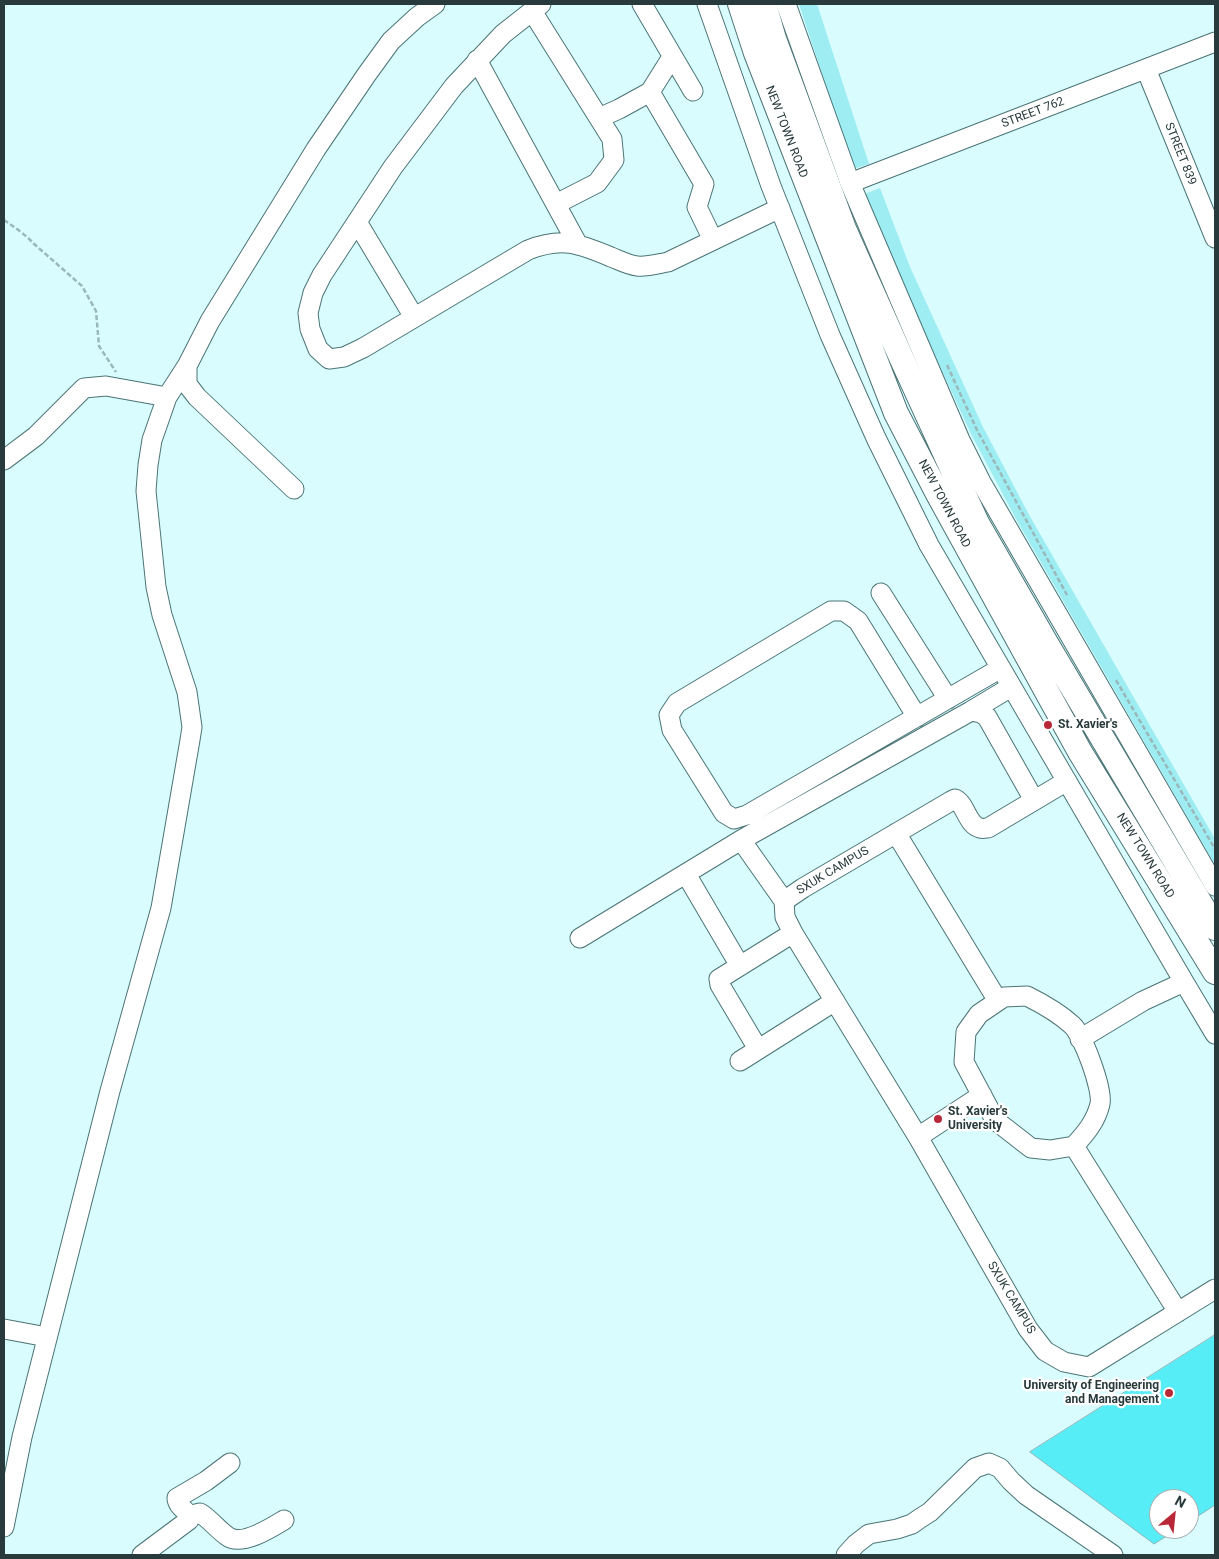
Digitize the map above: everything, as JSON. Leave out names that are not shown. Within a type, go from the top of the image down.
[{"type":"main road","name":"NEW TOWN ROAD","points":[[740,4],[756,53],[896,414],[1080,752],[1215,972]]},
{"type":"main road","name":"NEW TOWN ROAD","points":[[764,4],[774,40],[844,229],[976,523],[1215,928]]},
{"type":"street","points":[[4,1527],[22,1437],[47,1337],[110,1091],[161,908],[192,727],[187,692],[162,615],[156,587],[146,491],[152,440],[167,397],[187,366],[210,321],[316,149],[391,41],[416,17],[435,4]]},
{"type":"street","points":[[642,4],[693,91]]},
{"type":"street","points":[[707,4],[780,208],[830,335],[876,438],[929,545],[1215,1034]]},
{"type":"street","points":[[786,4],[850,183],[960,440],[982,482],[1215,884]]},
{"type":"street","points":[[556,204],[597,184],[614,160],[612,139],[536,7],[503,34],[454,86],[393,167],[322,275],[313,293],[308,313],[310,329],[318,349],[329,359],[344,357],[363,348],[528,250],[543,244],[560,242],[578,245],[635,266],[650,266],[668,262],[780,208]]},
{"type":"street","name":"STREET 762","points":[[850,183],[1215,42]]},
{"type":"street","points":[[599,118],[650,92],[672,57]]},
{"type":"street","points":[[477,60],[578,245]]},
{"type":"street","name":"STREET 839","points":[[1146,69],[1215,238]]},
{"type":"street","points":[[650,92],[704,184],[697,207],[714,240]]},
{"type":"street","points":[[357,222],[414,316]]},
{"type":"street","points":[[187,366],[187,384],[197,397],[294,489]]},
{"type":"street","points":[[4,460],[36,436],[84,388],[98,386],[167,397]]},
{"type":"street","points":[[881,594],[948,699]]},
{"type":"street","points":[[917,717],[858,622],[844,611],[831,611],[677,703],[670,716],[672,730],[724,813],[734,819],[746,815],[917,717],[1001,668]]},
{"type":"street","points":[[580,938],[741,840],[972,712],[1011,687]]},
{"type":"street","points":[[972,712],[981,713],[987,717],[1034,800],[1067,781]]},
{"type":"street","name":"SXUK CAMPUS","points":[[1034,800],[988,828],[979,828],[973,824],[959,801],[955,799],[802,888],[784,901],[786,917],[793,933],[918,1137],[1028,1329],[1045,1351],[1064,1362],[1089,1367],[1215,1288]]},
{"type":"street","points":[[896,833],[998,1001]]},
{"type":"street","points":[[741,840],[784,901]]},
{"type":"street","points":[[686,874],[740,966]]},
{"type":"street","points":[[758,1049],[718,982],[721,977],[793,933]]},
{"type":"street","points":[[1080,1039],[1143,1001],[1184,982]]},
{"type":"street","points":[[1027,996],[1050,1007],[1074,1027],[1097,1077],[1100,1102],[1092,1126],[1074,1146],[1050,1150],[1031,1148],[995,1120],[964,1062],[966,1032],[979,1014],[998,1001],[1004,997],[1027,996]]},
{"type":"street","points":[[740,1061],[835,1001]]},
{"type":"street","points":[[918,1137],[982,1096]]},
{"type":"street","points":[[1074,1146],[1178,1312]]},
{"type":"street","points":[[4,1329],[47,1337]]},
{"type":"street","points":[[190,1518],[179,1504],[177,1498],[206,1482],[230,1463]]},
{"type":"street","points":[[846,1555],[869,1534],[896,1529],[920,1520],[975,1468],[988,1463],[1000,1468],[1026,1495],[1113,1555]]},
{"type":"street","points":[[142,1555],[188,1522],[190,1518],[200,1513],[228,1537],[241,1539],[260,1534],[284,1520]]},
{"type":"path","points":[[4,220],[27,236],[82,286],[96,311],[98,318],[98,341],[102,352],[115,369],[117,376],[115,388]]},
{"type":"path","points":[[944,358],[976,430],[1070,600]]},
{"type":"path","points":[[1114,677],[1215,849]]},
{"type":"shaded area","points":[[799,4],[817,4],[869,164],[853,169]]},
{"type":"shaded area","points":[[880,188],[910,267],[983,427],[1028,513],[1215,839],[1215,865],[1016,519],[971,434],[897,273],[865,194]]},
{"type":"building","name":"University of Engineering and Management","points":[[1215,1335],[1215,1505],[1199,1515],[1199,1489],[1149,1489],[1149,1539],[1162,1539],[1154,1544],[1030,1452]]},
{"type":"place","name":"St. Xavier's","points":[[1048,725]]},
{"type":"place","name":"St. Xavier's University","points":[[938,1119]]},
{"type":"place","name":"University of Engineering and Management","points":[[1169,1393]]}]
